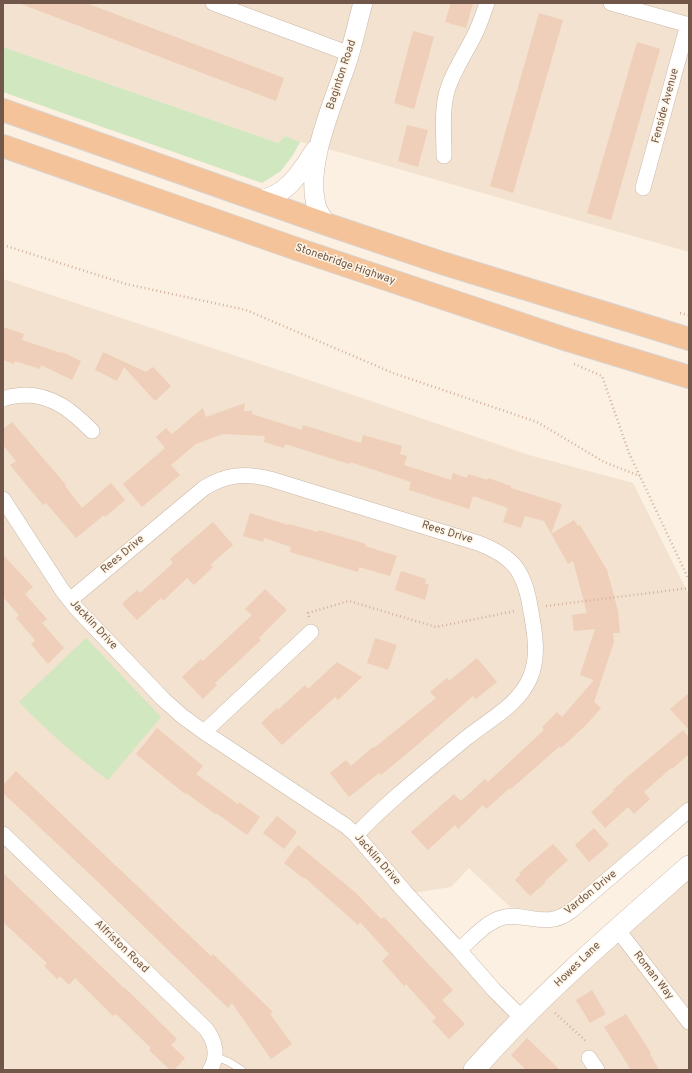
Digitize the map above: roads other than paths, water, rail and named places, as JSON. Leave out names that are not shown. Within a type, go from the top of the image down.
[{"type":"highway","points":[[3,110],[326,224],[442,263],[689,339]]},
{"type":"highway","name":"Stonebridge Highway","points":[[3,146],[294,248],[683,376]]},
{"type":"main road","name":"Howes Lane","points":[[474,1070],[578,964],[689,866]]},
{"type":"street","points":[[213,3],[350,54]]},
{"type":"street","name":"Baginton Road","points":[[326,224],[317,208],[315,195],[315,170],[318,146],[350,54],[363,3]]},
{"type":"street","points":[[444,156],[445,102],[448,88],[453,74],[482,20],[487,3]]},
{"type":"street","name":"Fenside Avenue","points":[[616,4],[688,25],[643,188]]},
{"type":"street","name":"Baginton Road","points":[[258,200],[271,197],[290,185],[318,146]]},
{"type":"street","points":[[3,399],[28,395],[49,399],[68,409],[92,431]]},
{"type":"street","name":"Rees Drive","points":[[70,600],[204,488],[224,477],[246,475],[270,479],[478,543],[492,548],[505,556],[516,566],[523,578],[528,592],[535,641],[535,654],[531,676],[514,702],[467,738],[378,812],[356,835]]},
{"type":"street","name":"Jacklin Drive","points":[[3,499],[70,600],[164,700],[182,716],[204,732],[346,826],[356,835],[405,892],[494,990],[523,1019]]},
{"type":"street","points":[[204,732],[311,632]]},
{"type":"street","name":"Vardon Drive","points":[[459,950],[488,925],[503,917],[520,917],[544,920],[553,920],[562,917],[577,906],[689,810]]},
{"type":"street","name":"Alfriston Road","points":[[3,834],[206,1029],[213,1038],[216,1047],[213,1066],[210,1070]]},
{"type":"street","name":"Roman Way","points":[[616,929],[689,1022]]},
{"type":"lane","points":[[215,1056],[230,1062],[242,1070]]}]
